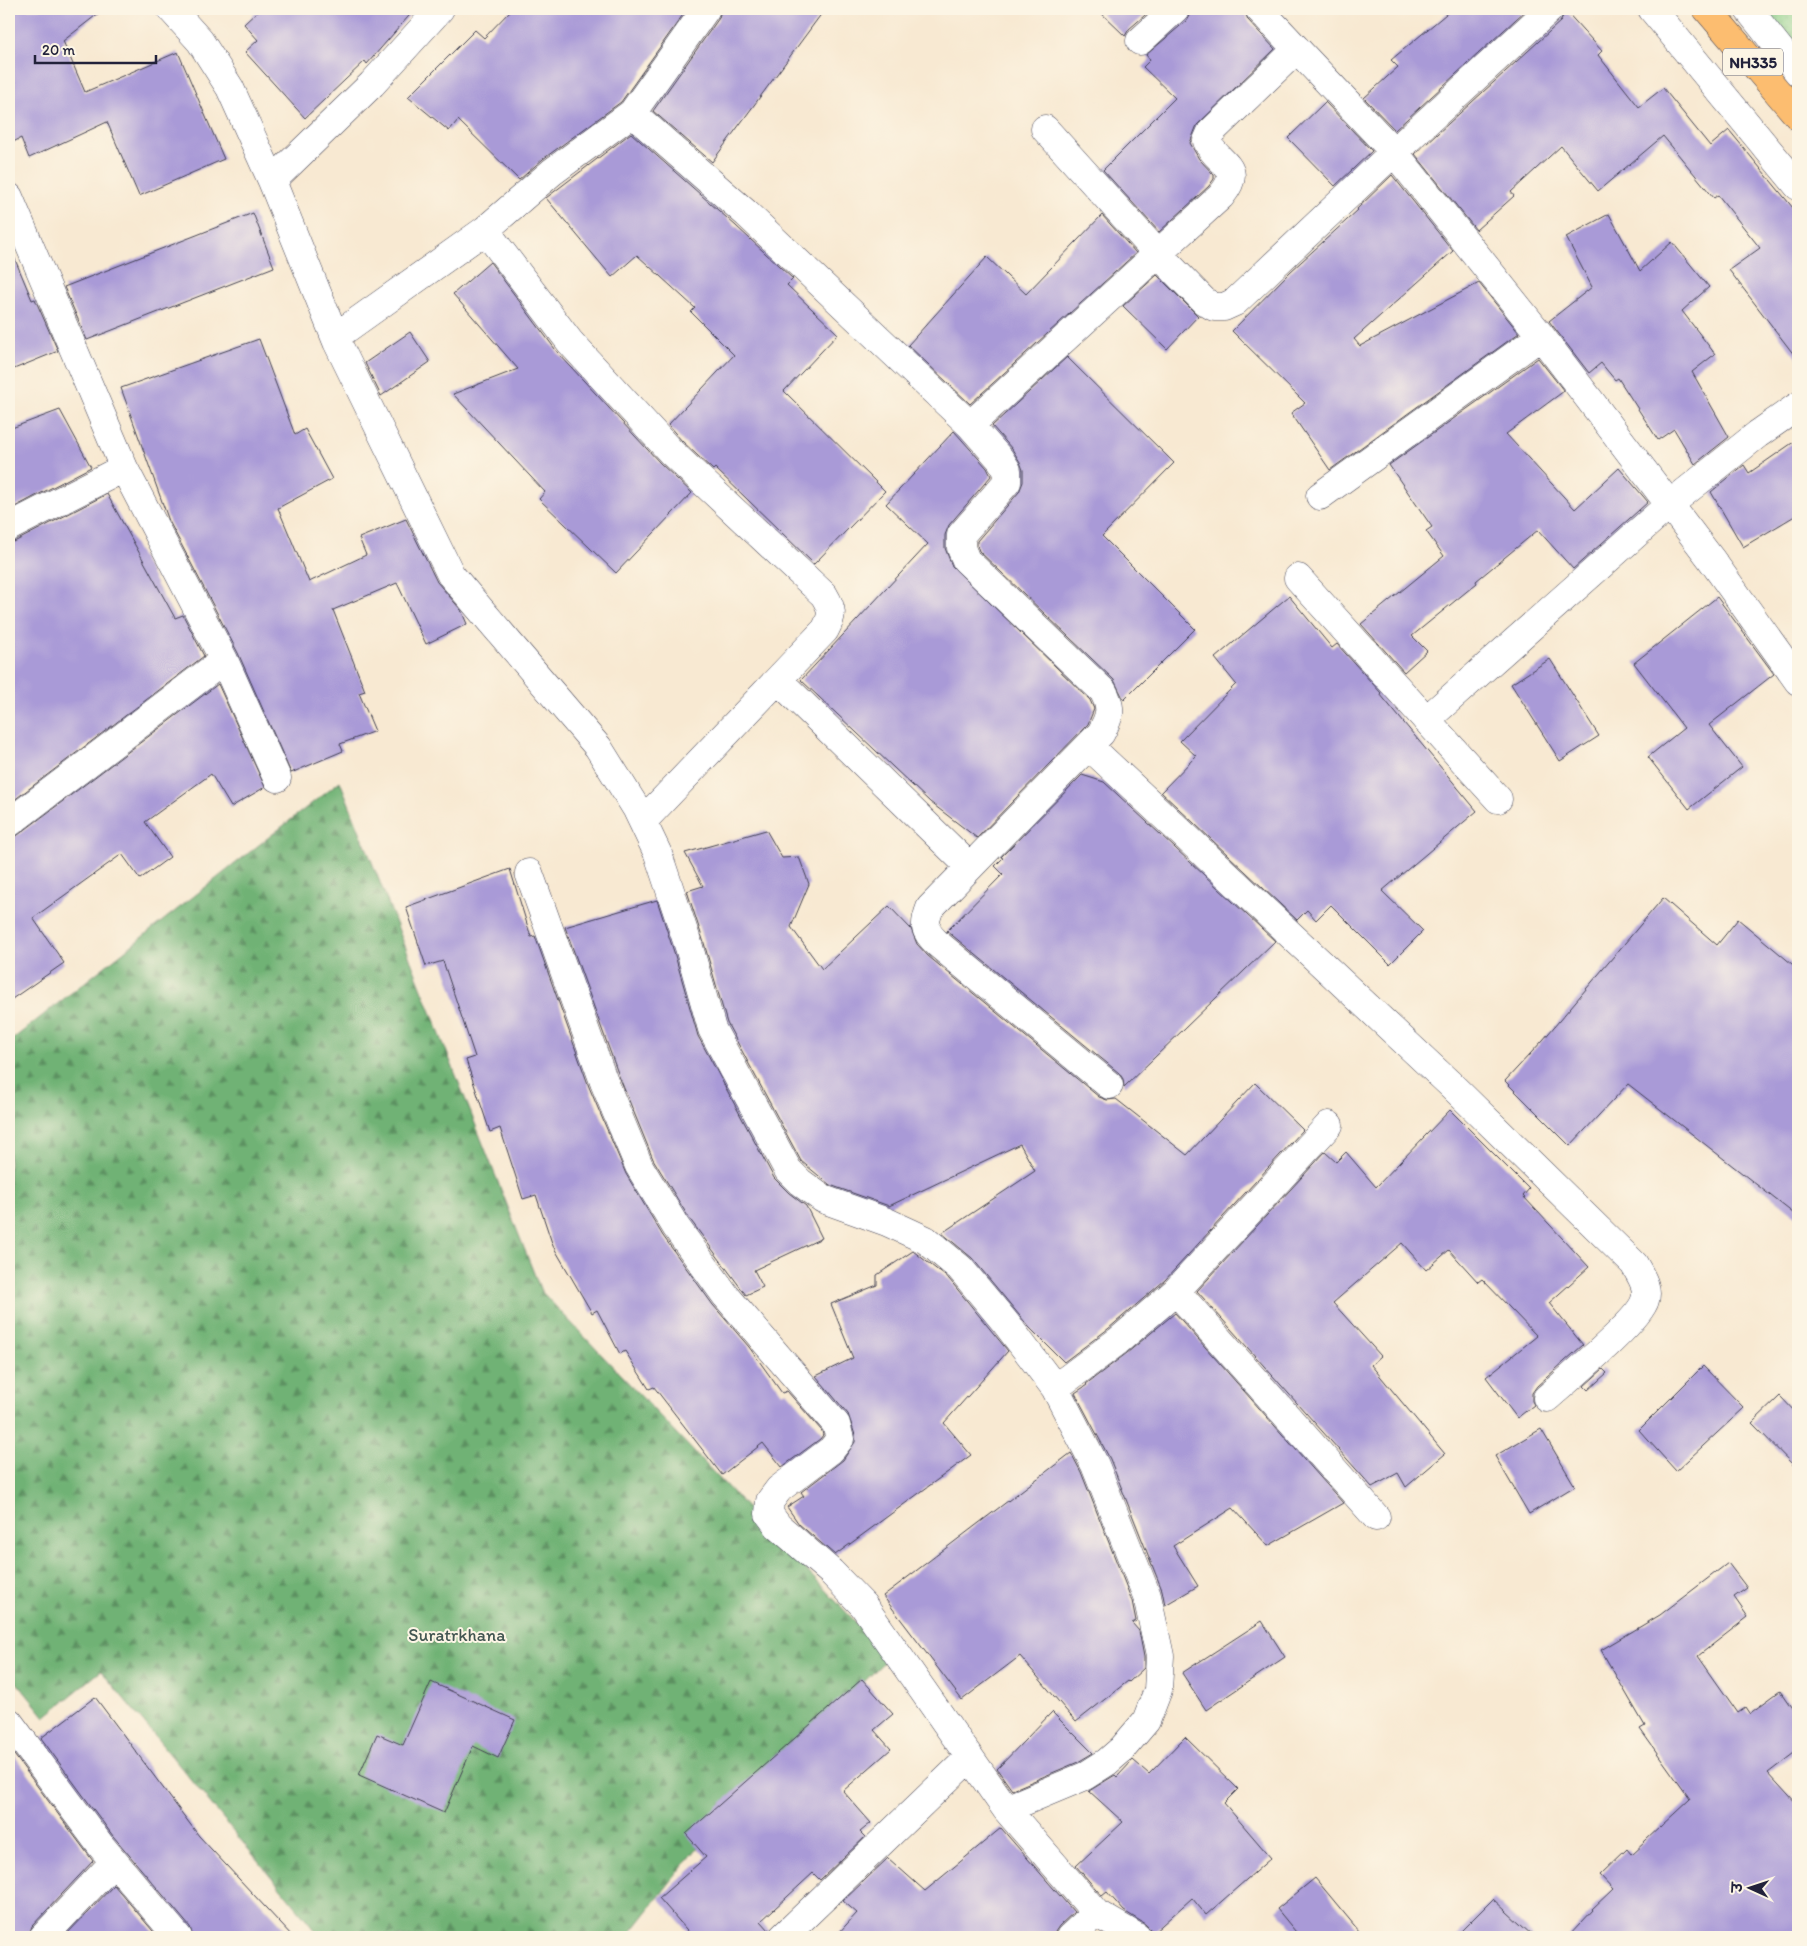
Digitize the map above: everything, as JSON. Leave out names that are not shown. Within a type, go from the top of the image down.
[{"type":"highway","name":"NH335","points":[[1707,9],[1798,116]]},
{"type":"street","points":[[171,9],[200,41],[230,88],[272,181],[335,337],[433,542],[451,575],[598,747],[642,821],[662,863],[689,947],[712,1029],[788,1170],[822,1199],[887,1222],[926,1240],[960,1268],[1005,1322],[1055,1388],[1095,1465],[1147,1596],[1160,1656],[1158,1690],[1146,1721],[1122,1749],[1107,1762],[1085,1776],[1006,1809]]},
{"type":"street","points":[[272,181],[372,84],[440,9]]},
{"type":"street","points":[[335,337],[485,230],[552,172],[632,113],[706,9]]},
{"type":"street","points":[[1140,40],[1175,9]]},
{"type":"street","points":[[1259,9],[1394,152],[1542,336],[1670,504],[1798,681]]},
{"type":"street","points":[[1045,129],[1158,254],[1204,301],[1214,307],[1224,307],[1235,302],[1394,152],[1550,9]]},
{"type":"street","points":[[1652,9],[1798,186]]},
{"type":"street","points":[[1748,9],[1798,72]]},
{"type":"street","points":[[970,425],[1222,196],[1230,185],[1231,176],[1228,166],[1211,150],[1207,142],[1211,132],[1297,49]]},
{"type":"street","points":[[632,113],[746,214],[970,425],[1000,459],[1006,470],[1007,482],[961,536],[961,548],[966,560],[1103,691],[1110,704],[1109,718],[1101,733],[1089,746],[930,908],[925,921],[928,934],[1109,1085]]},
{"type":"street","points":[[9,197],[124,468],[224,660],[277,778]]},
{"type":"street","points":[[485,230],[570,342],[671,452],[824,595],[831,606],[831,619],[825,630],[642,821]]},
{"type":"street","points":[[1320,496],[1542,336]]},
{"type":"street","points":[[1426,720],[1670,504],[1758,434],[1798,406]]},
{"type":"street","points":[[9,527],[124,468]]},
{"type":"street","points":[[1298,578],[1498,799]]},
{"type":"street","points":[[9,823],[224,660]]},
{"type":"street","points":[[778,680],[970,867]]},
{"type":"street","points":[[1089,746],[1450,1084],[1634,1264],[1645,1284],[1646,1300],[1635,1317],[1547,1398]]},
{"type":"street","points":[[529,873],[604,1082],[639,1166],[676,1227],[726,1296],[836,1424],[840,1439],[831,1450],[779,1489],[770,1501],[769,1514],[778,1526],[831,1572],[863,1604],[1006,1809],[1096,1913],[1136,1937]]},
{"type":"street","points":[[1055,1388],[1118,1341],[1176,1291],[1329,1125]]},
{"type":"street","points":[[1176,1291],[1376,1518]]},
{"type":"street","points":[[9,1722],[114,1862],[178,1937]]},
{"type":"street","points":[[783,1937],[970,1758]]},
{"type":"street","points":[[43,1937],[114,1862]]},
{"type":"street","points":[[1070,1937],[1096,1913]]},
{"type":"green space","points":[[1753,9],[1798,9],[1798,61]]},
{"type":"green space","name":"Suratrkhana","points":[[340,781],[541,1291],[889,1657],[695,1851],[627,1937],[321,1937],[101,1671],[45,1717],[9,1673],[9,1042]]},
{"type":"building","points":[[9,9],[104,9],[63,41],[85,92],[178,52],[224,159],[139,196],[107,122],[29,158],[21,138],[9,144]]},
{"type":"building","points":[[260,9],[415,9],[367,64],[365,61],[305,118],[245,52],[258,40],[244,24]]},
{"type":"building","points":[[512,9],[687,9],[621,102],[543,159],[519,180],[458,120],[449,131],[408,97],[475,30],[484,38]]},
{"type":"building","points":[[721,9],[825,9],[712,162],[653,111],[719,18]]},
{"type":"building","points":[[1097,9],[1152,9],[1129,29],[1125,36]]},
{"type":"building","points":[[1190,9],[1244,9],[1248,20],[1275,49],[1197,125],[1190,143],[1199,159],[1214,175],[1214,179],[1209,186],[1159,232],[1103,170],[1175,98],[1143,67],[1150,60],[1146,55],[1186,21],[1190,14]]},
{"type":"building","points":[[1452,9],[1527,9],[1395,130],[1364,98],[1398,67],[1391,60]]},
{"type":"building","points":[[1565,10],[1602,51],[1598,55],[1639,107],[1663,88],[1710,146],[1729,130],[1798,214],[1798,360],[1729,270],[1760,248],[1718,195],[1714,198],[1663,136],[1598,191],[1561,146],[1511,192],[1514,196],[1476,230],[1415,154],[1561,21]]},
{"type":"building","points":[[1325,102],[1372,151],[1335,186],[1288,138]]},
{"type":"building","points":[[631,133],[793,279],[787,285],[838,334],[784,391],[885,491],[814,564],[715,468],[713,470],[682,441],[668,425],[734,355],[691,312],[695,308],[637,255],[612,277],[546,198]]},
{"type":"building","points":[[1392,175],[1453,251],[1354,339],[1360,346],[1479,283],[1519,333],[1330,470],[1291,413],[1305,403],[1232,331],[1290,272],[1358,210]]},
{"type":"building","points":[[253,213],[274,267],[87,340],[64,287]]},
{"type":"building","points":[[1609,214],[1640,271],[1672,242],[1709,287],[1682,311],[1715,354],[1692,372],[1729,437],[1695,464],[1674,429],[1658,440],[1618,378],[1615,380],[1601,363],[1589,373],[1549,321],[1592,287],[1566,237]]},
{"type":"building","points":[[1102,215],[1136,253],[970,404],[908,345],[987,257],[1026,294]]},
{"type":"building","points":[[9,245],[32,300],[35,299],[58,351],[9,371]]},
{"type":"building","points":[[490,262],[558,353],[660,463],[692,493],[616,573],[539,499],[545,492],[453,394],[518,369],[453,294]]},
{"type":"building","points":[[1157,275],[1198,316],[1167,349],[1123,306]]},
{"type":"building","points":[[410,332],[430,362],[381,396],[365,363]]},
{"type":"building","points":[[259,339],[295,435],[305,429],[332,479],[278,508],[309,582],[366,555],[359,538],[406,519],[437,582],[461,610],[467,624],[426,644],[397,583],[333,610],[365,691],[359,693],[375,731],[340,744],[343,751],[291,773],[238,653],[169,521],[121,388]]},
{"type":"building","points":[[1067,357],[1174,463],[1102,536],[1195,629],[1124,700],[1114,680],[979,551],[977,545],[977,541],[1019,492],[1023,482],[1023,470],[1020,462],[1012,449],[992,426]]},
{"type":"building","points":[[1538,358],[1564,391],[1506,434],[1575,509],[1619,468],[1648,502],[1573,569],[1538,530],[1412,636],[1427,651],[1404,672],[1361,624],[1444,556],[1426,531],[1432,527],[1389,465]]},
{"type":"building","points":[[60,410],[91,467],[9,510],[9,429]]},
{"type":"building","points":[[954,431],[987,468],[991,476],[949,525],[945,535],[945,548],[952,566],[1090,700],[1094,709],[1088,724],[977,838],[930,802],[801,680],[928,544],[886,504]]},
{"type":"building","points":[[1798,439],[1798,514],[1743,547],[1711,492],[1744,465],[1749,473]]},
{"type":"building","points":[[107,494],[175,618],[183,615],[204,656],[9,804],[9,543]]},
{"type":"building","points":[[1289,596],[1332,648],[1337,644],[1381,693],[1477,811],[1382,891],[1423,931],[1390,964],[1331,905],[1316,920],[1307,910],[1297,920],[1161,792],[1196,756],[1180,741],[1236,684],[1215,658]]},
{"type":"building","points":[[1717,597],[1774,674],[1709,725],[1742,767],[1689,809],[1648,757],[1684,728],[1634,663]]},
{"type":"building","points":[[1550,659],[1599,736],[1560,761],[1511,684]]},
{"type":"building","points":[[218,684],[265,787],[231,807],[211,774],[145,822],[170,857],[140,879],[122,854],[33,918],[64,963],[9,1001],[9,838],[18,835]]},
{"type":"building","points":[[1082,775],[1104,782],[1275,941],[1124,1087],[1123,1079],[1119,1073],[947,931],[1003,874],[995,866],[1003,858],[1001,857]]},
{"type":"building","points":[[766,830],[782,858],[799,857],[809,884],[791,927],[822,969],[889,906],[911,929],[917,944],[928,956],[1099,1097],[1107,1100],[1116,1099],[1187,1155],[1255,1083],[1303,1130],[1165,1280],[1108,1329],[1064,1362],[1029,1327],[972,1258],[942,1233],[1035,1171],[1020,1144],[889,1206],[830,1185],[801,1161],[727,1023],[687,891],[703,886],[685,853]]},
{"type":"building","points":[[510,869],[531,937],[535,936],[589,1087],[626,1174],[663,1236],[713,1305],[749,1347],[782,1393],[787,1391],[822,1431],[823,1435],[820,1439],[782,1467],[763,1443],[722,1475],[654,1387],[649,1389],[625,1351],[620,1354],[597,1310],[592,1313],[553,1246],[536,1195],[523,1199],[500,1128],[490,1132],[466,1060],[475,1057],[443,961],[426,966],[406,907]]},
{"type":"building","points":[[1663,898],[1717,945],[1738,919],[1798,969],[1798,1217],[1628,1084],[1570,1146],[1505,1081],[1543,1040]]},
{"type":"building","points":[[657,900],[698,1036],[774,1178],[806,1206],[822,1238],[754,1270],[763,1287],[746,1295],[689,1218],[653,1159],[619,1076],[565,927]]},
{"type":"building","points":[[1450,1110],[1529,1189],[1523,1196],[1589,1267],[1549,1303],[1583,1345],[1537,1386],[1532,1393],[1534,1405],[1517,1418],[1486,1377],[1537,1336],[1482,1279],[1478,1282],[1449,1250],[1426,1270],[1402,1243],[1333,1303],[1381,1356],[1371,1365],[1445,1454],[1406,1487],[1398,1473],[1372,1487],[1197,1291],[1325,1152],[1336,1162],[1346,1152],[1376,1187]]},
{"type":"building","points":[[913,1251],[949,1279],[1008,1351],[944,1423],[971,1455],[835,1555],[799,1524],[787,1507],[804,1496],[801,1492],[843,1460],[855,1442],[855,1435],[848,1414],[816,1376],[853,1358],[831,1304],[877,1285],[877,1275]]},
{"type":"building","points":[[1175,1313],[1343,1503],[1268,1546],[1233,1508],[1173,1546],[1198,1586],[1165,1605],[1162,1590],[1110,1459],[1075,1393]]},
{"type":"building","points":[[1703,1366],[1744,1408],[1676,1471],[1639,1430]]},
{"type":"building","points":[[1603,1369],[1607,1373],[1588,1390],[1584,1386]]},
{"type":"building","points":[[1780,1396],[1798,1415],[1798,1470],[1752,1423]]},
{"type":"building","points":[[1541,1429],[1575,1486],[1529,1514],[1495,1456]]},
{"type":"building","points":[[1071,1453],[1081,1472],[1132,1601],[1136,1621],[1132,1623],[1139,1631],[1144,1668],[1129,1682],[1076,1722],[1020,1656],[962,1700],[883,1596]]},
{"type":"building","points":[[1728,1563],[1747,1588],[1734,1597],[1748,1617],[1698,1656],[1738,1713],[1745,1708],[1749,1714],[1780,1691],[1798,1717],[1798,1750],[1768,1773],[1798,1806],[1798,1937],[1568,1937],[1592,1909],[1613,1889],[1600,1875],[1627,1849],[1631,1854],[1690,1799],[1640,1729],[1645,1726],[1601,1650],[1660,1615]]},
{"type":"building","points":[[1262,1621],[1285,1657],[1206,1710],[1182,1673]]},
{"type":"building","points":[[862,1679],[893,1714],[874,1730],[891,1749],[843,1791],[871,1823],[860,1832],[865,1837],[820,1880],[813,1873],[761,1921],[769,1930],[768,1937],[693,1937],[659,1898],[706,1857],[686,1834]]},
{"type":"building","points":[[431,1682],[515,1720],[498,1758],[473,1746],[444,1813],[359,1775],[377,1734],[403,1745]]},
{"type":"building","points":[[95,1697],[199,1836],[293,1937],[193,1937],[190,1927],[113,1836],[41,1738]]},
{"type":"building","points":[[1052,1712],[1093,1753],[1078,1762],[1012,1790],[997,1769]]},
{"type":"building","points":[[1185,1737],[1238,1789],[1224,1803],[1271,1858],[1206,1915],[1192,1898],[1152,1934],[1145,1924],[1124,1911],[1107,1892],[1102,1896],[1076,1866],[1123,1822],[1089,1791],[1115,1775],[1117,1777],[1133,1760],[1149,1774]]},
{"type":"building","points":[[9,1748],[93,1861],[32,1926],[28,1937],[9,1937]]},
{"type":"building","points":[[1001,1828],[1074,1912],[1059,1926],[1055,1932],[1055,1937],[835,1937],[857,1913],[843,1901],[888,1858],[925,1891]]},
{"type":"building","points":[[1315,1878],[1364,1937],[1300,1937],[1277,1909]]},
{"type":"building","points":[[114,1885],[158,1937],[64,1937]]},
{"type":"building","points":[[1493,1899],[1534,1937],[1455,1937]]}]
